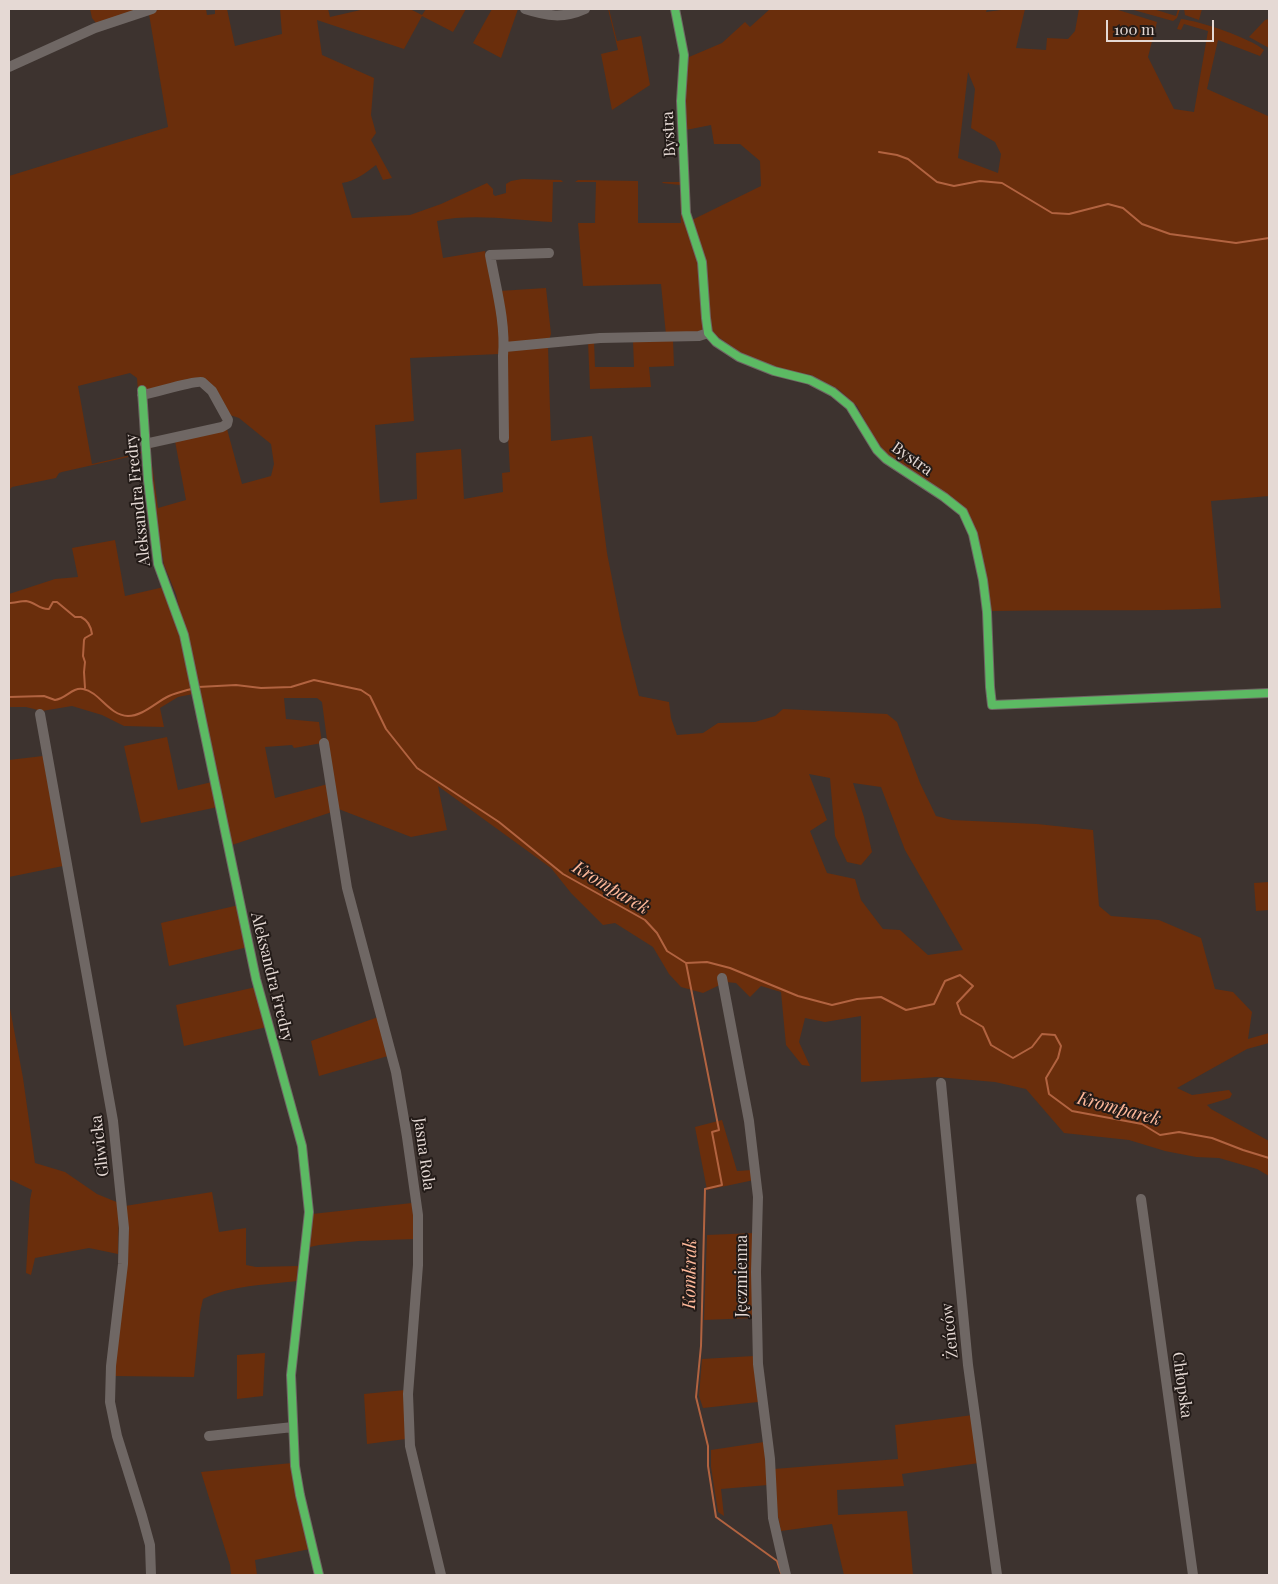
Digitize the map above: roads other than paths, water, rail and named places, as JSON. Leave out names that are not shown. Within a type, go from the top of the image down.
[{"type":"street","points":[[9,67],[95,28],[152,9]]},
{"type":"street","points":[[525,9],[547,16],[570,15],[585,9]]},
{"type":"street","name":"Bystra","points":[[675,9],[684,55],[681,101],[686,214],[702,262],[708,333],[716,342],[740,357],[774,371],[810,380],[841,398],[850,406],[877,450],[886,460],[944,497],[963,512],[973,534],[983,580],[992,704],[1269,692]]},
{"type":"street","points":[[504,438],[503,356],[505,348],[501,312],[490,255],[549,254]]},
{"type":"street","points":[[505,348],[600,338],[699,336],[708,333]]},
{"type":"street","name":"Aleksandra Fredry","points":[[145,444],[222,427],[227,424],[228,420],[212,391],[202,382],[193,382],[158,392],[142,392],[145,444],[158,564],[184,635],[256,979],[302,1146],[309,1212],[292,1351],[291,1374],[295,1466],[319,1575]]},
{"type":"street","name":"Gliwicka","points":[[40,714],[113,1121],[124,1228],[123,1264],[111,1366],[110,1402],[117,1436],[150,1545],[152,1575]]},
{"type":"street","name":"Jasna Rola","points":[[324,743],[346,888],[396,1072],[418,1214],[418,1265],[408,1394],[410,1446],[440,1575]]},
{"type":"street","name":"Jęczmienna","points":[[722,978],[749,1121],[758,1197],[756,1272],[758,1364],[770,1459],[773,1518],[786,1575]]},
{"type":"street","name":"Żeńców","points":[[941,1084],[968,1365],[997,1575]]},
{"type":"street","name":"Chłopska","points":[[1141,1199],[1193,1575]]},
{"type":"street","points":[[209,1436],[294,1427]]},
{"type":"waterway","points":[[879,152],[908,159],[937,182],[954,186],[980,181],[1002,183],[1052,213],[1069,214],[1108,204],[1123,208],[1142,224],[1170,234],[1236,243],[1269,238]]},
{"type":"waterway","points":[[9,603],[26,601],[49,609],[53,602],[57,602],[75,617],[81,617],[87,622],[92,634],[84,640],[85,688]]},
{"type":"waterway","name":"Kromparek","points":[[198,687],[236,685],[261,688],[291,687],[314,680],[361,690],[370,696],[386,729],[417,768],[499,822],[563,874],[645,920],[657,933],[667,951],[686,963],[707,962],[730,968],[798,996],[832,1005],[857,999],[881,997],[906,1010],[934,1004],[945,981],[960,975],[973,986],[957,1003],[961,1014],[983,1027],[991,1045],[1013,1058],[1032,1047],[1042,1034],[1055,1035],[1061,1046],[1058,1058],[1046,1078],[1049,1094],[1072,1111],[1142,1124],[1160,1135],[1179,1132],[1212,1138],[1269,1158]]},
{"type":"waterway","name":"Kromparek","points":[[9,697],[44,696],[55,700],[76,690],[83,689],[94,694],[115,712],[128,716],[139,714],[169,696],[191,689]]},
{"type":"waterway","name":"Komkrak","points":[[686,963],[719,1130],[712,1132],[722,1185],[705,1189],[701,1346],[696,1397],[708,1446],[708,1466],[716,1517],[777,1561],[781,1573]]}]
